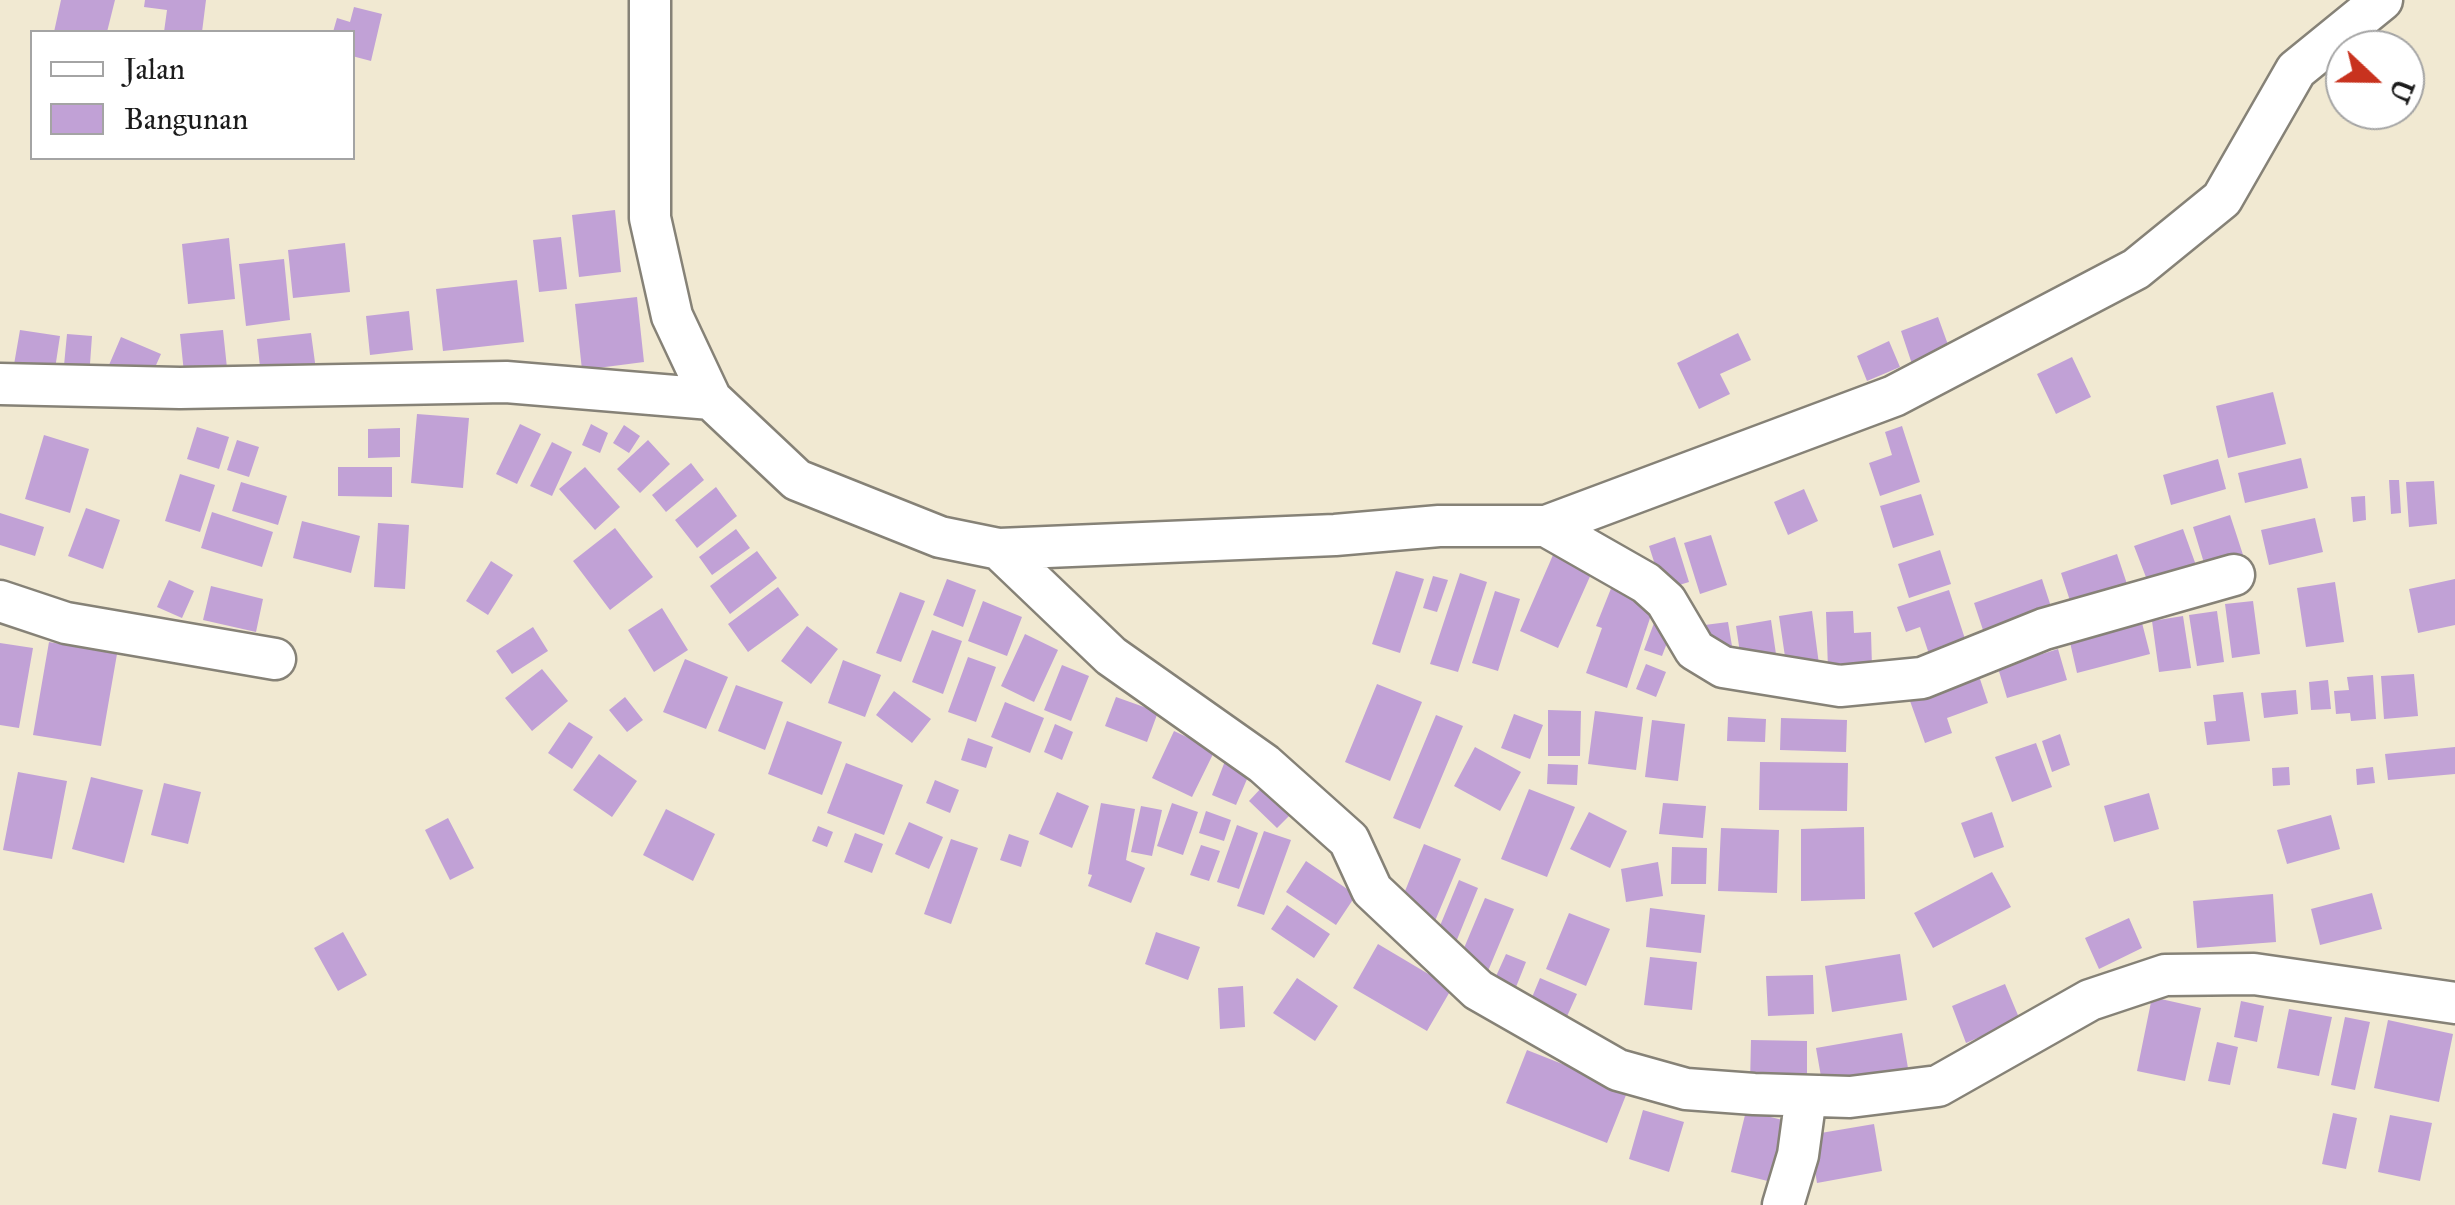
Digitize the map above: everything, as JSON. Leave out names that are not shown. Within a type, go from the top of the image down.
[{"type":"street","points":[[650,0],[650,218],[672,316],[711,399],[797,480],[940,538],[999,549],[1335,535],[1439,526],[1546,526],[1894,396],[2136,269],[2222,199],[2296,70],[2382,0]]},
{"type":"street","points":[[0,384],[180,388],[506,382],[711,399]]},
{"type":"street","points":[[1546,526],[1646,583],[1666,601],[1695,650],[1722,668],[1840,686],[1922,678],[2044,630],[2234,575]]},
{"type":"street","points":[[999,549],[1111,656],[1264,764],[1349,840],[1372,890],[1478,990],[1618,1070],[1686,1089],[1806,1096],[1850,1098],[1938,1086],[2090,1000],[2165,976],[2254,974],[2455,1004]]},
{"type":"street","points":[[0,601],[66,623],[275,659]]},
{"type":"street","points":[[1783,1205],[1798,1155],[1806,1096]]},
{"type":"building","points":[[61,0],[115,0],[108,30],[54,30]]},
{"type":"building","points":[[145,0],[206,0],[202,30],[164,30],[167,10],[144,7]]},
{"type":"building","points":[[354,7],[382,14],[371,61],[355,57],[355,30],[334,30],[337,18],[350,22]]},
{"type":"building","points":[[615,210],[621,272],[579,277],[572,215]]},
{"type":"building","points":[[561,237],[567,289],[539,292],[533,240]]},
{"type":"building","points":[[229,238],[235,299],[188,304],[182,244]]},
{"type":"building","points":[[345,243],[350,292],[293,298],[288,250]]},
{"type":"building","points":[[284,259],[290,320],[246,326],[239,264]]},
{"type":"building","points":[[517,280],[524,342],[443,351],[436,289]]},
{"type":"building","points":[[637,297],[644,362],[582,370],[575,304]]},
{"type":"building","points":[[409,311],[413,350],[370,355],[366,316]]},
{"type":"building","points":[[1938,317],[1951,353],[1913,367],[1901,331]]},
{"type":"building","points":[[20,330],[60,336],[53,382],[12,376]]},
{"type":"building","points":[[223,330],[227,368],[184,373],[180,334]]},
{"type":"building","points":[[311,333],[316,370],[261,376],[257,339]]},
{"type":"building","points":[[1738,333],[1751,360],[1720,374],[1730,394],[1699,409],[1677,363]]},
{"type":"building","points":[[67,334],[92,336],[89,378],[63,376]]},
{"type":"building","points":[[121,337],[161,354],[148,383],[109,365]]},
{"type":"building","points":[[1889,341],[1900,367],[1867,381],[1857,356]]},
{"type":"building","points":[[2072,357],[2091,397],[2056,414],[2037,374]]},
{"type":"building","points":[[2273,392],[2286,444],[2228,458],[2216,406]]},
{"type":"building","points":[[417,414],[469,418],[463,488],[411,483]]},
{"type":"building","points":[[520,424],[541,434],[517,484],[496,474]]},
{"type":"building","points":[[591,424],[608,433],[600,453],[582,445]]},
{"type":"building","points":[[624,425],[640,436],[629,453],[613,443]]},
{"type":"building","points":[[1902,426],[1920,482],[1880,496],[1869,463],[1892,455],[1885,432]]},
{"type":"building","points":[[197,427],[229,437],[219,469],[187,459]]},
{"type":"building","points":[[400,428],[400,457],[368,458],[368,429]]},
{"type":"building","points":[[44,435],[89,449],[70,513],[25,499]]},
{"type":"building","points":[[237,440],[259,447],[249,477],[227,470]]},
{"type":"building","points":[[648,440],[670,464],[640,493],[617,469]]},
{"type":"building","points":[[552,442],[572,452],[552,496],[530,486]]},
{"type":"building","points":[[2301,458],[2308,488],[2245,503],[2238,473]]},
{"type":"building","points":[[2218,459],[2226,489],[2171,505],[2163,475]]},
{"type":"building","points":[[691,463],[704,480],[666,512],[652,495]]},
{"type":"building","points":[[338,467],[392,467],[392,497],[338,496]]},
{"type":"building","points":[[585,467],[620,507],[595,530],[559,489]]},
{"type":"building","points":[[180,474],[215,485],[200,532],[165,521]]},
{"type":"building","points":[[2389,480],[2399,480],[2401,513],[2391,514]]},
{"type":"building","points":[[2434,481],[2437,524],[2409,527],[2406,482]]},
{"type":"building","points":[[241,482],[287,496],[278,525],[232,511]]},
{"type":"building","points":[[716,487],[737,516],[697,548],[675,520]]},
{"type":"building","points":[[1804,489],[1818,521],[1788,535],[1774,502]]},
{"type":"building","points":[[1921,494],[1934,535],[1893,548],[1880,506]]},
{"type":"building","points":[[2365,496],[2366,520],[2353,522],[2351,497]]},
{"type":"building","points":[[86,508],[120,520],[103,569],[68,556]]},
{"type":"building","points":[[212,512],[273,532],[262,567],[201,548]]},
{"type":"building","points":[[0,513],[44,527],[35,556],[0,545]]},
{"type":"building","points":[[2230,515],[2246,564],[2208,576],[2193,527]]},
{"type":"building","points":[[2315,518],[2323,552],[2269,565],[2261,530]]},
{"type":"building","points":[[302,521],[360,536],[351,573],[293,558]]},
{"type":"building","points":[[378,523],[409,525],[405,589],[374,587]]},
{"type":"building","points":[[615,528],[653,577],[610,610],[573,561]]},
{"type":"building","points":[[736,529],[750,548],[712,575],[699,557]]},
{"type":"building","points":[[2183,529],[2197,568],[2149,585],[2134,546]]},
{"type":"building","points":[[1711,535],[1727,585],[1700,594],[1684,543]]},
{"type":"building","points":[[1675,537],[1689,582],[1663,590],[1649,546]]},
{"type":"building","points":[[1940,550],[1951,584],[1909,598],[1898,564]]},
{"type":"building","points":[[757,551],[777,578],[730,614],[710,586]]},
{"type":"building","points":[[2117,554],[2131,596],[2075,616],[2061,573]]},
{"type":"building","points":[[1553,555],[1592,572],[1558,648],[1520,631]]},
{"type":"building","points":[[491,561],[513,575],[488,615],[466,601]]},
{"type":"building","points":[[1396,571],[1424,579],[1400,653],[1372,644]]},
{"type":"building","points":[[1460,573],[1487,582],[1458,672],[1430,664]]},
{"type":"building","points":[[1433,576],[1448,580],[1437,612],[1423,608]]},
{"type":"building","points":[[947,579],[976,590],[963,627],[933,615]]},
{"type":"building","points":[[2042,579],[2055,619],[2023,617],[1983,630],[1974,603]]},
{"type":"building","points":[[2455,579],[2455,625],[2418,633],[2409,589]]},
{"type":"building","points":[[169,580],[194,591],[182,618],[157,607]]},
{"type":"building","points":[[1614,581],[1653,609],[1627,688],[1586,673],[1602,628],[1596,626]]},
{"type":"building","points":[[2335,582],[2344,642],[2306,647],[2297,588]]},
{"type":"building","points":[[211,586],[263,599],[256,632],[203,620]]},
{"type":"building","points":[[778,587],[799,615],[748,652],[728,624]]},
{"type":"building","points":[[1949,590],[1969,651],[1932,663],[1920,627],[1906,632],[1897,607]]},
{"type":"building","points":[[1495,591],[1520,599],[1498,671],[1472,663]]},
{"type":"building","points":[[900,592],[925,601],[901,662],[876,653]]},
{"type":"building","points":[[983,601],[1022,617],[1007,656],[968,641]]},
{"type":"building","points":[[2253,601],[2260,654],[2232,658],[2225,604]]},
{"type":"building","points":[[662,608],[688,650],[654,672],[628,630]]},
{"type":"building","points":[[1812,611],[1820,672],[1788,677],[1779,616]]},
{"type":"building","points":[[1853,611],[1854,633],[1871,632],[1872,667],[1828,669],[1826,612]]},
{"type":"building","points":[[2217,611],[2224,662],[2197,666],[2189,615]]},
{"type":"building","points":[[2183,616],[2191,668],[2159,672],[2152,621]]},
{"type":"building","points":[[2141,619],[2150,654],[2077,673],[2069,638]]},
{"type":"building","points":[[1771,620],[1777,661],[1742,666],[1736,626]]},
{"type":"building","points":[[1728,622],[1732,646],[1700,650],[1697,626]]},
{"type":"building","points":[[1654,623],[1672,630],[1662,656],[1644,650]]},
{"type":"building","points":[[807,626],[838,649],[811,684],[781,661]]},
{"type":"building","points":[[533,627],[548,651],[512,674],[496,651]]},
{"type":"building","points":[[932,630],[962,641],[943,694],[912,682]]},
{"type":"building","points":[[1025,634],[1058,650],[1034,702],[1001,686]]},
{"type":"building","points":[[49,642],[117,654],[101,746],[33,735]]},
{"type":"building","points":[[0,643],[33,648],[19,728],[0,725]]},
{"type":"building","points":[[2058,649],[2067,680],[2007,698],[1998,668]]},
{"type":"building","points":[[968,657],[996,667],[976,722],[948,712]]},
{"type":"building","points":[[685,659],[728,677],[706,729],[663,712]]},
{"type":"building","points":[[843,660],[881,675],[865,717],[828,703]]},
{"type":"building","points":[[1646,664],[1666,672],[1656,697],[1636,689]]},
{"type":"building","points":[[1062,665],[1089,676],[1071,721],[1044,710]]},
{"type":"building","points":[[542,669],[568,701],[532,731],[505,698]]},
{"type":"building","points":[[2414,674],[2418,716],[2384,719],[2381,676]]},
{"type":"building","points":[[2373,675],[2376,719],[2351,721],[2350,713],[2336,714],[2334,691],[2349,690],[2347,677]]},
{"type":"building","points":[[1979,676],[1988,703],[1947,718],[1952,733],[1925,743],[1910,701]]},
{"type":"building","points":[[2328,680],[2331,709],[2311,710],[2309,682]]},
{"type":"building","points":[[1377,684],[1422,702],[1390,781],[1345,762]]},
{"type":"building","points":[[736,685],[783,702],[765,750],[718,731]]},
{"type":"building","points":[[2296,690],[2298,714],[2264,718],[2261,693]]},
{"type":"building","points":[[894,691],[931,719],[912,743],[876,715]]},
{"type":"building","points":[[2243,692],[2250,741],[2207,745],[2204,722],[2216,721],[2213,695]]},
{"type":"building","points":[[625,697],[643,720],[627,732],[609,710]]},
{"type":"building","points":[[1116,697],[1158,712],[1147,742],[1105,726]]},
{"type":"building","points":[[1005,702],[1044,718],[1030,753],[991,737]]},
{"type":"building","points":[[1548,710],[1581,711],[1580,756],[1548,756]]},
{"type":"building","points":[[1595,711],[1643,717],[1636,770],[1588,764]]},
{"type":"building","points":[[1514,714],[1543,725],[1530,759],[1501,748]]},
{"type":"building","points":[[1436,715],[1463,726],[1420,829],[1393,818]]},
{"type":"building","points":[[1728,717],[1766,719],[1765,742],[1727,741]]},
{"type":"building","points":[[1781,718],[1847,720],[1846,752],[1780,750]]},
{"type":"building","points":[[1652,720],[1685,724],[1678,781],[1645,777]]},
{"type":"building","points":[[787,721],[842,742],[822,795],[768,774]]},
{"type":"building","points":[[569,722],[593,737],[572,769],[548,753]]},
{"type":"building","points":[[1055,724],[1073,732],[1062,760],[1044,752]]},
{"type":"building","points":[[1174,731],[1215,750],[1192,797],[1152,778]]},
{"type":"building","points":[[2060,734],[2070,765],[2052,772],[2042,741]]},
{"type":"building","points":[[968,738],[993,747],[986,768],[961,760]]},
{"type":"building","points":[[2036,743],[2052,787],[2012,802],[1995,757]]},
{"type":"building","points":[[1475,747],[1521,772],[1500,811],[1454,786]]},
{"type":"building","points":[[2455,747],[2455,774],[2388,780],[2385,754]]},
{"type":"building","points":[[599,754],[637,781],[612,817],[573,790]]},
{"type":"building","points":[[1225,761],[1250,772],[1236,805],[1212,795]]},
{"type":"building","points":[[1760,762],[1848,763],[1847,811],[1759,810]]},
{"type":"building","points":[[846,763],[903,785],[884,835],[827,813]]},
{"type":"building","points":[[1548,764],[1578,765],[1577,785],[1547,784]]},
{"type":"building","points":[[2289,767],[2290,785],[2273,786],[2272,768]]},
{"type":"building","points":[[2373,767],[2375,783],[2357,785],[2356,769]]},
{"type":"building","points":[[18,772],[67,781],[52,859],[3,850]]},
{"type":"building","points":[[91,777],[143,790],[124,863],[72,849]]},
{"type":"building","points":[[935,780],[959,790],[950,813],[926,803]]},
{"type":"building","points":[[164,783],[201,792],[188,844],[151,835]]},
{"type":"building","points":[[1264,785],[1292,813],[1277,828],[1249,801]]},
{"type":"building","points":[[1529,789],[1575,807],[1547,877],[1501,859]]},
{"type":"building","points":[[1057,792],[1089,806],[1072,848],[1039,834]]},
{"type":"building","points":[[2149,793],[2159,829],[2114,842],[2104,806]]},
{"type":"building","points":[[1101,803],[1135,809],[1126,860],[1145,868],[1131,903],[1088,886]]},
{"type":"building","points":[[1172,803],[1198,812],[1183,855],[1157,846]]},
{"type":"building","points":[[1663,803],[1706,806],[1703,838],[1659,834]]},
{"type":"building","points":[[1141,806],[1162,810],[1152,856],[1131,852]]},
{"type":"building","points":[[666,809],[715,834],[693,881],[643,855]]},
{"type":"building","points":[[1206,811],[1231,820],[1224,841],[1199,833]]},
{"type":"building","points":[[1589,812],[1627,831],[1610,868],[1570,849]]},
{"type":"building","points":[[1992,812],[2004,847],[1974,858],[1961,823]]},
{"type":"building","points":[[2331,815],[2340,849],[2287,864],[2277,830]]},
{"type":"building","points":[[448,818],[474,868],[450,880],[425,830]]},
{"type":"building","points":[[909,822],[943,837],[929,869],[895,854]]},
{"type":"building","points":[[1237,825],[1258,833],[1239,889],[1217,882]]},
{"type":"building","points":[[818,826],[833,832],[827,847],[812,841]]},
{"type":"building","points":[[1864,827],[1865,899],[1801,901],[1801,829]]},
{"type":"building","points":[[1721,828],[1779,830],[1777,893],[1718,891]]},
{"type":"building","points":[[1264,831],[1291,840],[1264,915],[1237,906]]},
{"type":"building","points":[[855,833],[883,844],[872,873],[844,862]]},
{"type":"building","points":[[1009,834],[1029,841],[1021,867],[1000,860]]},
{"type":"building","points":[[951,839],[978,848],[951,924],[924,914]]},
{"type":"building","points":[[1424,844],[1461,859],[1435,921],[1399,906]]},
{"type":"building","points":[[1201,845],[1220,851],[1209,881],[1190,875]]},
{"type":"building","points":[[1672,847],[1707,848],[1706,884],[1671,884]]},
{"type":"building","points":[[1306,861],[1356,895],[1336,925],[1286,892]]},
{"type":"building","points":[[1658,862],[1663,896],[1626,902],[1621,869]]},
{"type":"building","points":[[1992,872],[2011,907],[1933,948],[1914,913]]},
{"type":"building","points":[[1459,880],[1478,888],[1456,942],[1437,933]]},
{"type":"building","points":[[2372,893],[2382,929],[2320,945],[2311,909]]},
{"type":"building","points":[[2273,894],[2276,942],[2197,948],[2193,901]]},
{"type":"building","points":[[1485,898],[1514,909],[1488,971],[1459,960]]},
{"type":"building","points":[[1287,905],[1330,934],[1314,958],[1271,929]]},
{"type":"building","points":[[1650,908],[1705,915],[1701,953],[1646,947]]},
{"type":"building","points":[[1569,913],[1610,929],[1586,986],[1546,969]]},
{"type":"building","points":[[2129,918],[2142,948],[2099,969],[2085,938]]},
{"type":"building","points":[[343,932],[367,975],[338,991],[314,948]]},
{"type":"building","points":[[1156,932],[1200,947],[1188,980],[1145,964]]},
{"type":"building","points":[[1378,944],[1452,988],[1427,1031],[1353,988]]},
{"type":"building","points":[[1506,954],[1526,962],[1514,992],[1493,983]]},
{"type":"building","points":[[1900,954],[1907,1000],[1832,1012],[1825,966]]},
{"type":"building","points":[[1650,957],[1697,962],[1692,1010],[1644,1005]]},
{"type":"building","points":[[1813,975],[1814,1014],[1768,1016],[1766,976]]},
{"type":"building","points":[[1297,978],[1338,1006],[1315,1041],[1273,1013]]},
{"type":"building","points":[[1540,978],[1577,994],[1564,1023],[1528,1007]]},
{"type":"building","points":[[2005,984],[2020,1020],[1966,1043],[1952,1006]]},
{"type":"building","points":[[1243,986],[1245,1027],[1220,1029],[1218,988]]},
{"type":"building","points":[[2152,997],[2201,1008],[2185,1081],[2137,1071]]},
{"type":"building","points":[[2241,1001],[2264,1006],[2257,1042],[2234,1037]]},
{"type":"building","points":[[2289,1009],[2332,1017],[2319,1076],[2277,1068]]},
{"type":"building","points":[[2345,1017],[2370,1022],[2355,1090],[2331,1085]]},
{"type":"building","points":[[2388,1020],[2453,1034],[2439,1102],[2374,1088]]},
{"type":"building","points":[[1902,1033],[1909,1074],[1823,1088],[1816,1048]]},
{"type":"building","points":[[1751,1040],[1807,1041],[1807,1084],[1750,1084]]},
{"type":"building","points":[[2217,1042],[2238,1047],[2230,1085],[2208,1081]]},
{"type":"building","points":[[1527,1050],[1628,1090],[1607,1143],[1506,1103]]},
{"type":"building","points":[[1643,1110],[1684,1122],[1669,1172],[1629,1159]]},
{"type":"building","points":[[1746,1111],[1799,1124],[1784,1185],[1731,1172]]},
{"type":"building","points":[[2333,1113],[2357,1118],[2346,1169],[2322,1164]]},
{"type":"building","points":[[2390,1115],[2432,1123],[2420,1181],[2378,1172]]},
{"type":"building","points":[[1874,1124],[1882,1171],[1817,1183],[1809,1135]]}]
